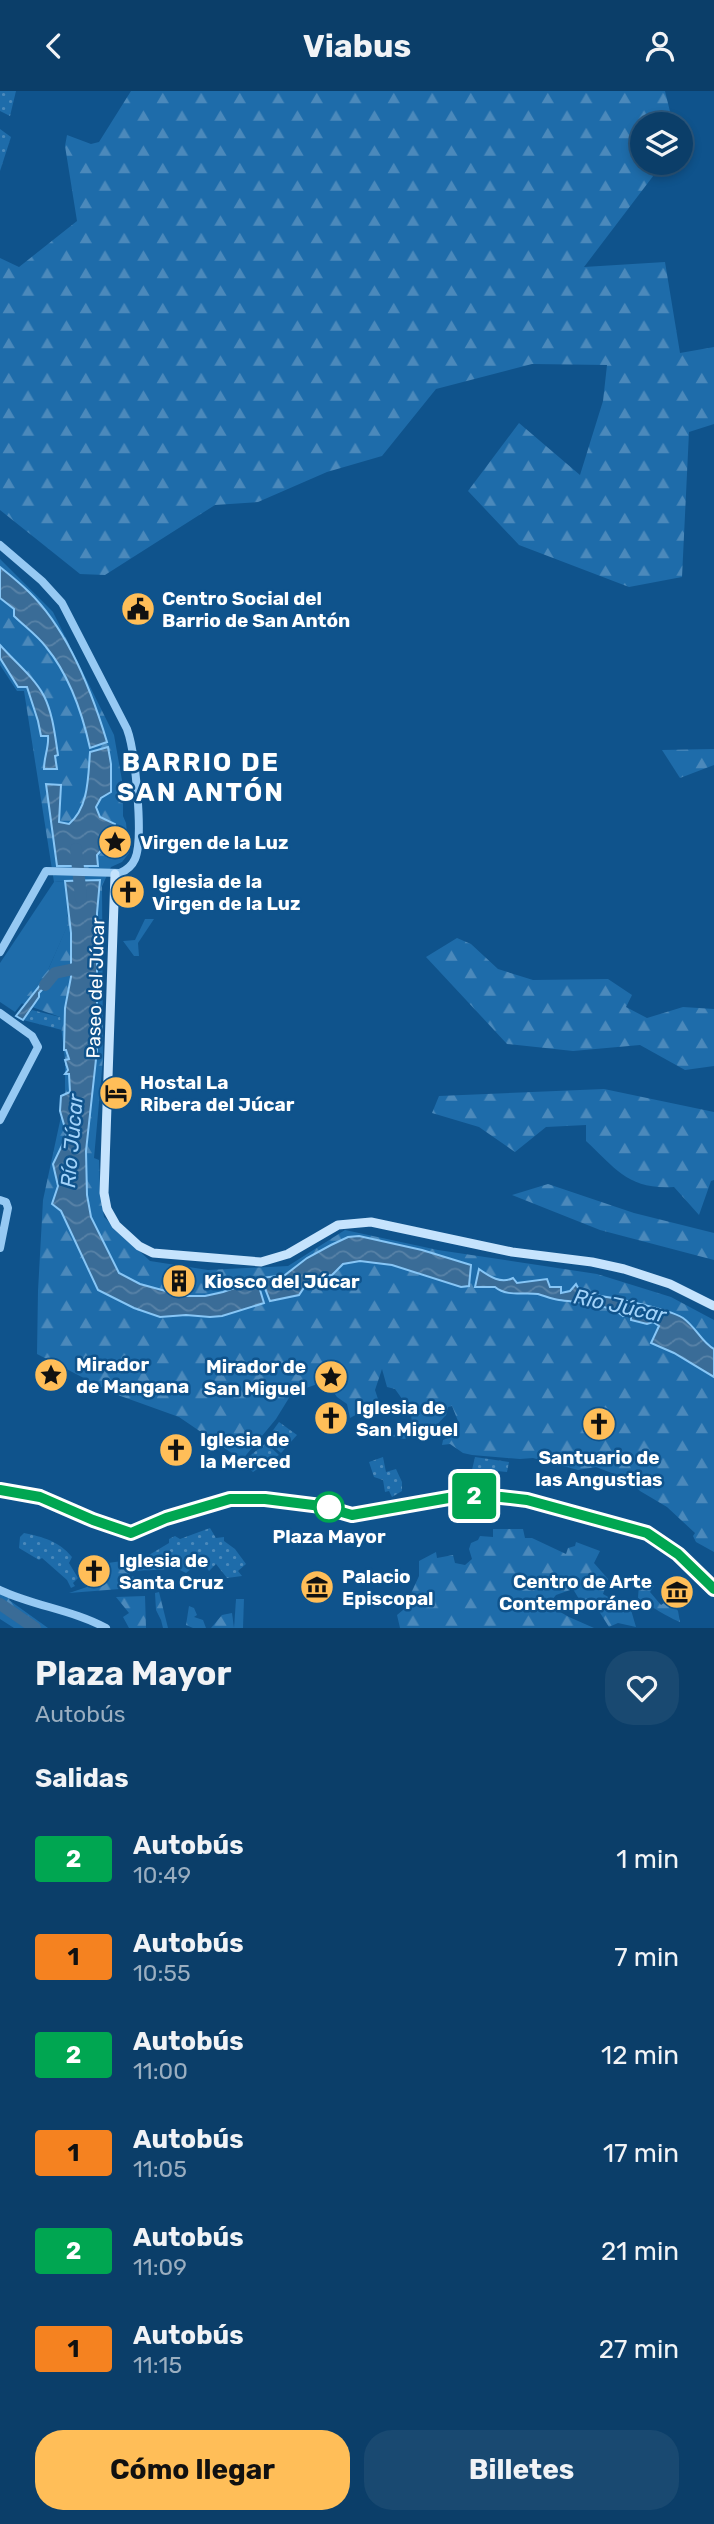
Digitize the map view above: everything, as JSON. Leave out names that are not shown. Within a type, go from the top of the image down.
[{"type":"main road","name":"Paseo del Júcar","points":[[112,874],[105,1200],[108,1213],[116,1225],[134,1242],[149,1251],[197,1258],[261,1262],[288,1254],[338,1225],[371,1222],[512,1252],[592,1262],[624,1269],[670,1284],[714,1306]]},
{"type":"street","points":[[0,545],[42,581],[62,603],[122,720],[131,742],[139,844],[135,860],[124,871],[112,874],[46,871],[0,952]]},
{"type":"street","points":[[0,1013],[29,1033],[38,1043],[0,1121]]},
{"type":"street","points":[[0,1200],[6,1202],[8,1208],[0,1248]]},
{"type":"street","points":[[0,1490],[40,1497],[131,1533],[166,1518],[230,1499],[321,1506],[352,1515],[422,1502],[485,1496],[527,1500],[656,1538],[687,1562],[714,1589]]},
{"type":"street","points":[[0,1590],[106,1628]]},
{"type":"green space","points":[[0,91],[16,91],[10,116],[0,111]]},
{"type":"green space","points":[[131,91],[665,91],[670,112],[630,112],[630,175],[654,175],[584,267],[665,262],[680,353],[714,347],[714,424],[689,432],[682,577],[629,587],[519,545],[468,491],[519,423],[580,475],[603,401],[607,365],[532,364],[436,389],[382,456],[327,472],[258,502],[215,505],[105,575],[80,574],[0,510],[0,258],[19,267],[77,221],[65,146],[67,135],[91,144],[99,142]]},
{"type":"green space","points":[[0,129],[11,137],[0,171]]},
{"type":"green space","points":[[0,559],[53,612],[114,735],[123,786],[123,816],[129,853],[122,862],[111,867],[102,886],[103,1058],[94,1158],[99,1160],[104,1217],[150,1261],[208,1270],[288,1266],[345,1230],[438,1250],[597,1274],[671,1297],[714,1320],[714,1552],[696,1542],[693,1536],[695,1533],[667,1507],[640,1491],[625,1478],[596,1467],[578,1470],[533,1458],[472,1455],[463,1453],[450,1444],[442,1445],[443,1440],[452,1436],[447,1434],[458,1421],[452,1406],[448,1407],[446,1415],[434,1428],[424,1427],[420,1431],[412,1422],[409,1402],[405,1403],[395,1389],[387,1387],[382,1369],[375,1390],[379,1402],[350,1418],[347,1404],[337,1397],[328,1384],[336,1382],[333,1373],[328,1372],[326,1381],[292,1393],[276,1419],[242,1460],[179,1417],[115,1394],[37,1354],[43,1200],[65,1098],[65,1060],[60,1017],[21,1003],[48,970],[68,924],[65,881],[54,882],[24,691],[17,691],[0,665]]},
{"type":"green space","points":[[714,749],[714,765],[680,778],[662,750]]},
{"type":"green space","points":[[65,881],[68,925],[48,970],[15,1012],[0,1002],[0,963],[54,882]]},
{"type":"green space","points":[[145,919],[154,919],[138,943],[139,956],[134,956],[123,941],[135,940]]},
{"type":"green space","points":[[457,938],[471,944],[498,969],[533,980],[608,979],[632,995],[626,1007],[647,1018],[683,1007],[714,1009],[714,1066],[685,1070],[640,1045],[573,1051],[507,1044],[426,957]]},
{"type":"green space","points":[[32,1010],[60,1017],[62,1030],[23,1020]]},
{"type":"green space","points":[[604,1089],[714,1112],[714,1180],[711,1181],[699,1215],[674,1187],[645,1185],[615,1169],[586,1141],[586,1125],[546,1127],[515,1152],[479,1127],[432,1113],[439,1096]]},
{"type":"green space","points":[[548,1184],[634,1213],[714,1233],[714,1260],[600,1230],[512,1195]]},
{"type":"green space","points":[[279,1422],[297,1435],[281,1453],[266,1440]]},
{"type":"green space","points":[[402,1426],[413,1426],[419,1434],[404,1439],[391,1436],[402,1432]]},
{"type":"green space","points":[[266,1443],[279,1455],[253,1472],[242,1462]]},
{"type":"green space","points":[[383,1457],[386,1472],[396,1469],[402,1482],[402,1491],[392,1497],[389,1491],[385,1492],[383,1480],[374,1477],[369,1462]]},
{"type":"green space","points":[[475,1457],[509,1462],[507,1472],[487,1470],[486,1476],[471,1474]]},
{"type":"green space","points":[[210,1528],[216,1538],[224,1537],[224,1541],[235,1549],[246,1564],[238,1571],[242,1576],[227,1578],[216,1564],[209,1571],[202,1560],[186,1573],[149,1555],[169,1543],[169,1539],[175,1536],[180,1539]]},
{"type":"green space","points":[[493,1529],[523,1529],[525,1538],[532,1538],[566,1554],[568,1548],[575,1546],[576,1542],[600,1551],[594,1563],[608,1579],[603,1594],[631,1610],[636,1627],[618,1623],[609,1627],[597,1608],[579,1599],[573,1589],[556,1595],[548,1605],[594,1628],[400,1628],[397,1615],[409,1605],[408,1600],[419,1576],[419,1561],[436,1552],[437,1558],[453,1555],[455,1563],[465,1565],[472,1559],[469,1549],[471,1543],[480,1536],[493,1537]]},
{"type":"green space","points":[[24,1533],[62,1547],[72,1557],[69,1563],[78,1578],[73,1583],[75,1586],[71,1588],[67,1580],[42,1558],[39,1560],[19,1548],[20,1537]]},
{"type":"green space","points":[[151,1561],[169,1565],[169,1568],[130,1573],[130,1576],[149,1580],[150,1584],[145,1587],[69,1593],[105,1581],[104,1568],[108,1567],[108,1563]]},
{"type":"green space","points":[[639,1584],[654,1586],[650,1592],[661,1605],[670,1599],[678,1611],[680,1622],[638,1598]]},
{"type":"green space","points":[[0,1590],[12,1595],[9,1600],[48,1628],[14,1628],[0,1619]]},
{"type":"green space","points":[[159,1592],[168,1628],[163,1628],[156,1610],[155,1593]]},
{"type":"green space","points":[[145,1596],[146,1628],[129,1628],[123,1617],[129,1613],[116,1597]]},
{"type":"green space","points":[[236,1599],[244,1599],[243,1628],[234,1628]]},
{"type":"green space","points":[[189,1606],[194,1608],[197,1615],[194,1617],[203,1620],[206,1628],[186,1625]]},
{"type":"green space","points":[[232,1613],[234,1628],[211,1628],[222,1615]]},
{"type":"water","points":[[0,567],[29,592],[55,624],[86,682],[107,742],[90,748],[79,708],[62,670],[42,643],[14,616],[14,609],[0,598]]},
{"type":"water","points":[[0,645],[44,696],[55,733],[57,769],[44,769],[48,736],[41,736],[27,687],[18,687],[0,658]]},
{"type":"water","points":[[108,747],[111,792],[101,798],[96,807],[100,817],[115,824],[114,836],[97,855],[98,866],[57,866],[46,784],[61,785],[59,822],[69,824],[76,817],[84,800],[90,752]]},
{"type":"water","points":[[100,880],[97,913],[97,1050],[86,1151],[87,1195],[91,1217],[119,1273],[140,1284],[184,1296],[205,1296],[257,1280],[264,1303],[210,1317],[160,1317],[134,1308],[98,1290],[61,1211],[52,1204],[58,1186],[53,1164],[67,1135],[60,1111],[61,1096],[70,1092],[69,1074],[65,1074],[68,1070],[65,1060],[69,1059],[64,1050],[65,1008],[71,977],[71,933],[65,881]]},
{"type":"water","points":[[56,972],[39,993],[23,1020],[16,1016],[41,984]]},
{"type":"water","points":[[359,1236],[422,1250],[471,1265],[469,1286],[461,1287],[392,1265],[360,1261],[343,1264],[332,1275],[322,1276],[305,1286],[299,1295],[270,1301],[261,1278],[285,1275],[307,1258],[331,1245],[348,1237]]},
{"type":"water","points":[[479,1269],[496,1279],[513,1278],[517,1283],[547,1279],[550,1287],[561,1287],[561,1293],[570,1291],[576,1284],[582,1295],[618,1299],[675,1314],[688,1322],[714,1349],[714,1377],[674,1353],[651,1343],[659,1326],[653,1322],[647,1324],[631,1320],[628,1314],[623,1316],[609,1308],[593,1304],[556,1300],[538,1294],[510,1293],[495,1287],[475,1287]]},
{"type":"waterway","name":"Río Júcar","points":[[76,849],[81,898]]},
{"type":"waterway","points":[[45,985],[55,973],[88,966]]},
{"type":"waterway","points":[[0,1604],[35,1628]]},
{"type":"bus line","name":"2","points":[[0,1490],[40,1497],[131,1533],[166,1518],[214,1506],[230,1499],[265,1499],[329,1507],[352,1515],[454,1497],[485,1496],[527,1500],[598,1518],[650,1535],[687,1562],[714,1589]]},
{"type":"place","name":"Centro Social del Barrio de San Antón","points":[[138,609]]},
{"type":"place","name":"Virgen de la Luz","points":[[115,842]]},
{"type":"place","name":"Iglesia de la Virgen de la Luz","points":[[128,892]]},
{"type":"place","name":"Hostal La Ribera del Júcar","points":[[116,1093]]},
{"type":"place","name":"Kiosco del Júcar","points":[[179,1281]]},
{"type":"place","name":"Mirador de Mangana","points":[[51,1375]]},
{"type":"place","name":"Mirador de San Miguel","points":[[331,1377]]},
{"type":"place","name":"Iglesia de San Miguel","points":[[331,1418]]},
{"type":"place","name":"Santuario de las Angustias","points":[[599,1424]]},
{"type":"place","name":"Iglesia de la Merced","points":[[176,1450]]},
{"type":"place","name":"Plaza Mayor","points":[[329,1507]]},
{"type":"place","name":"Iglesia de Santa Cruz","points":[[94,1571]]},
{"type":"place","name":"Palacio Episcopal","points":[[317,1587]]},
{"type":"place","name":"Centro de Arte Contemporáneo","points":[[677,1592]]},
{"type":"district","name":"BARRIO DE SAN ANTÓN","points":[[201,776]]}]
